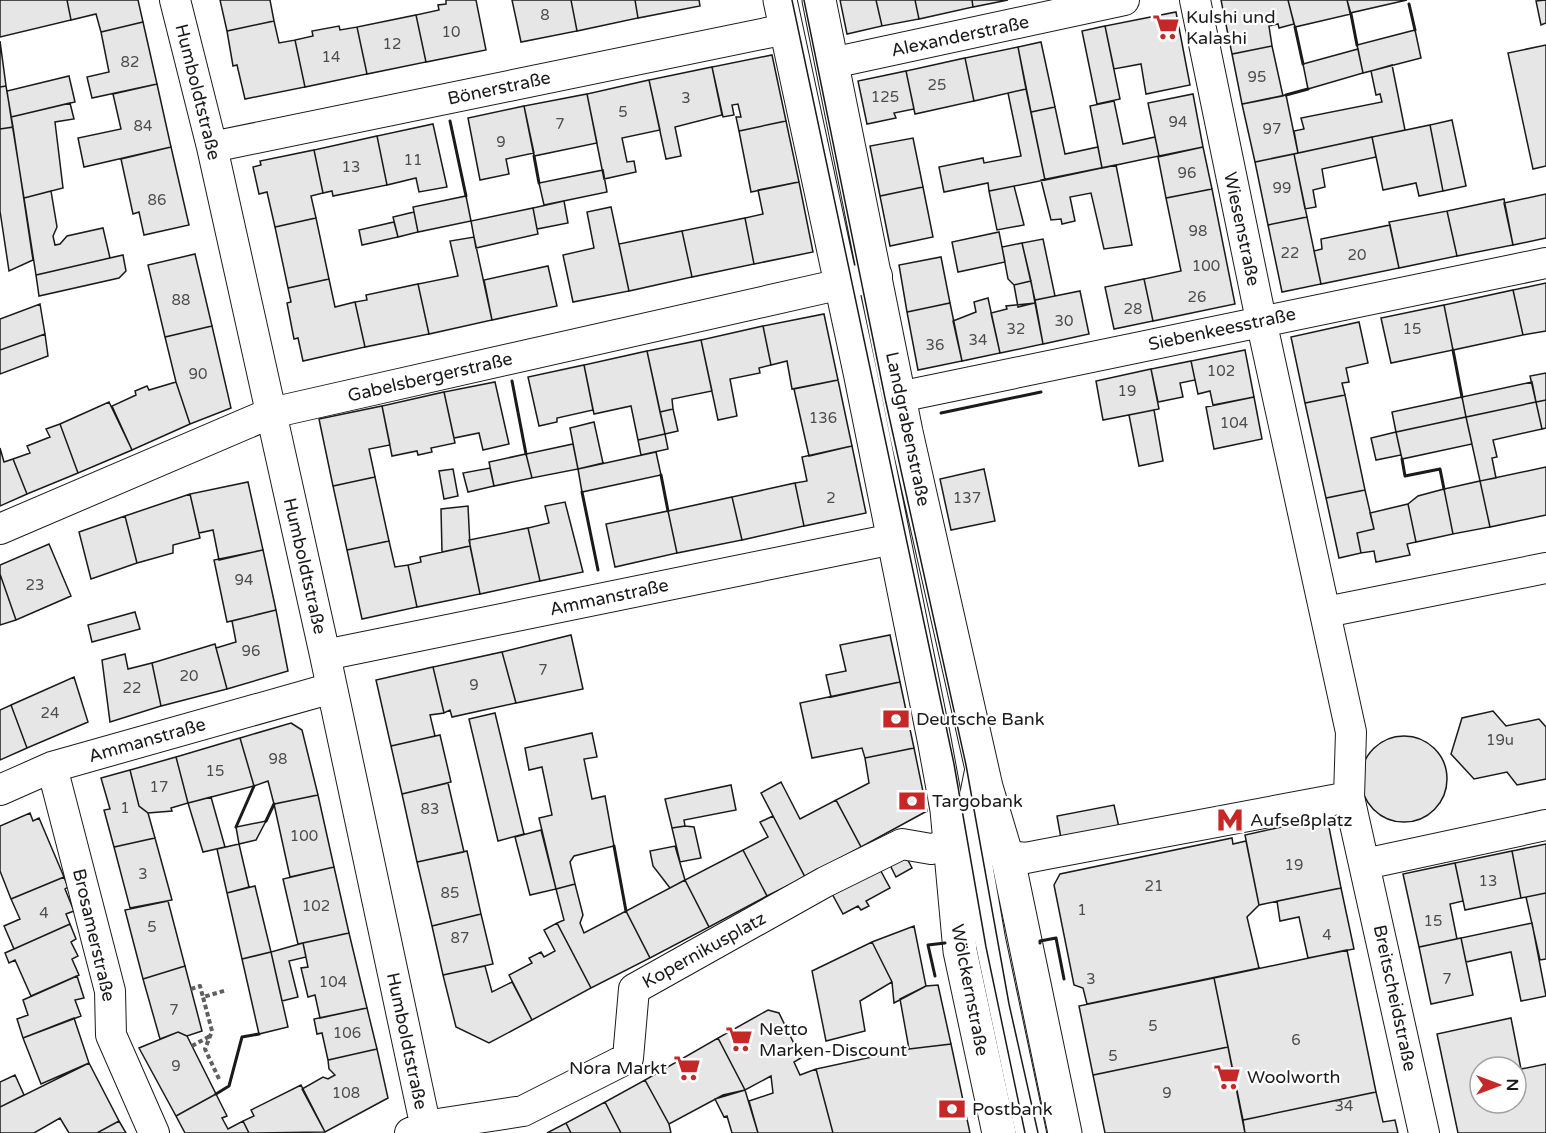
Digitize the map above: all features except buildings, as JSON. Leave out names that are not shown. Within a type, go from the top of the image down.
[{"type":"main road","name":"Landgrabenstraße","points":[[819,0],[877,276],[899,397],[981,766],[1007,855]]},
{"type":"main road","name":"Landgrabenstraße","points":[[783,14],[841,285],[877,542],[947,810],[963,846]]},
{"type":"main road","name":"Wölckernstraße","points":[[963,846],[960,951],[999,1133]]},
{"type":"main road","points":[[1007,855],[1065,1133]]},
{"type":"street","name":"Humboldtstraße","points":[[175,0],[212,147],[325,655],[421,1131]]},
{"type":"street","name":"Alexanderstraße","points":[[832,63],[1124,0]]},
{"type":"street","name":"Wiesenstraße","points":[[1195,0],[1261,320],[1326,612]]},
{"type":"street","name":"Bönerstraße","points":[[212,147],[783,14]]},
{"type":"street","name":"Siebenkeesstraße","points":[[899,397],[1261,320],[1546,263]]},
{"type":"street","name":"Gabelsbergerstraße","points":[[0,529],[271,413],[877,276]]},
{"type":"street","name":"Ammanstraße","points":[[325,655],[877,542]]},
{"type":"street","points":[[1546,568],[1326,612],[1351,732],[1349,797],[1365,864],[1546,825]]},
{"type":"street","name":"Ammanstraße","points":[[0,790],[52,766],[332,688]]},
{"type":"street","name":"Brosamerstraße","points":[[52,766],[110,991],[111,1035],[154,1133]]},
{"type":"street","points":[[981,766],[973,807],[972,834],[963,846],[990,939],[1031,1133]]},
{"type":"street","points":[[1007,855],[1026,858],[1349,797]]},
{"type":"street","name":"Kopernikusplatz","points":[[421,1131],[524,1112],[628,1058],[634,989],[825,882],[902,844],[931,849],[963,846]]},
{"type":"street","name":"Breitscheidstraße","points":[[1365,864],[1424,1133]]},
{"type":"path","points":[[191,989],[200,986],[212,1032],[205,1049],[219,1079]]},
{"type":"path","points":[[202,997],[227,990]]},
{"type":"path","points":[[192,1046],[210,1036]]},
{"type":"tram line","points":[[792,0],[954,764],[986,947],[1025,1133]]},
{"type":"tram line","points":[[804,0],[885,398],[966,765],[1009,1004],[1038,1133]]},
{"type":"wall","points":[[1409,4],[1415,30]]},
{"type":"wall","points":[[1351,14],[1357,45]]},
{"type":"wall","points":[[1295,27],[1303,64]]},
{"type":"wall","points":[[1286,95],[1308,89]]},
{"type":"wall","points":[[450,121],[466,196]]},
{"type":"wall","points":[[534,156],[539,183]]},
{"type":"wall","points":[[1453,350],[1462,397]]},
{"type":"wall","points":[[512,381],[526,454]]},
{"type":"wall","points":[[941,413],[1041,392]]},
{"type":"wall","points":[[1402,459],[1405,476],[1440,469],[1444,489]]},
{"type":"wall","points":[[661,475],[668,511]]},
{"type":"wall","points":[[582,492],[598,570]]},
{"type":"wall","points":[[236,827],[254,786]]},
{"type":"wall","points":[[266,821],[274,804]]},
{"type":"wall","points":[[614,846],[626,911]]},
{"type":"wall","points":[[1040,943],[1040,941],[1056,938],[1064,979]]},
{"type":"wall","points":[[935,976],[928,945],[945,943]]},
{"type":"wall","points":[[216,1094],[229,1086],[242,1037],[259,1034]]},
{"type":"place","name":"Kulshi und Kalashi","points":[[1166,27]]},
{"type":"place","name":"Deutsche Bank","points":[[896,719]]},
{"type":"place","name":"Targobank","points":[[912,801]]},
{"type":"place","name":"Aufseßplatz","points":[[1230,820]]},
{"type":"place","name":"Netto Marken-Discount","points":[[739,1039]]},
{"type":"place","name":"Nora Markt","points":[[687,1068]]},
{"type":"place","name":"Woolworth","points":[[1227,1077]]},
{"type":"place","name":"Postbank","points":[[952,1109]]}]
